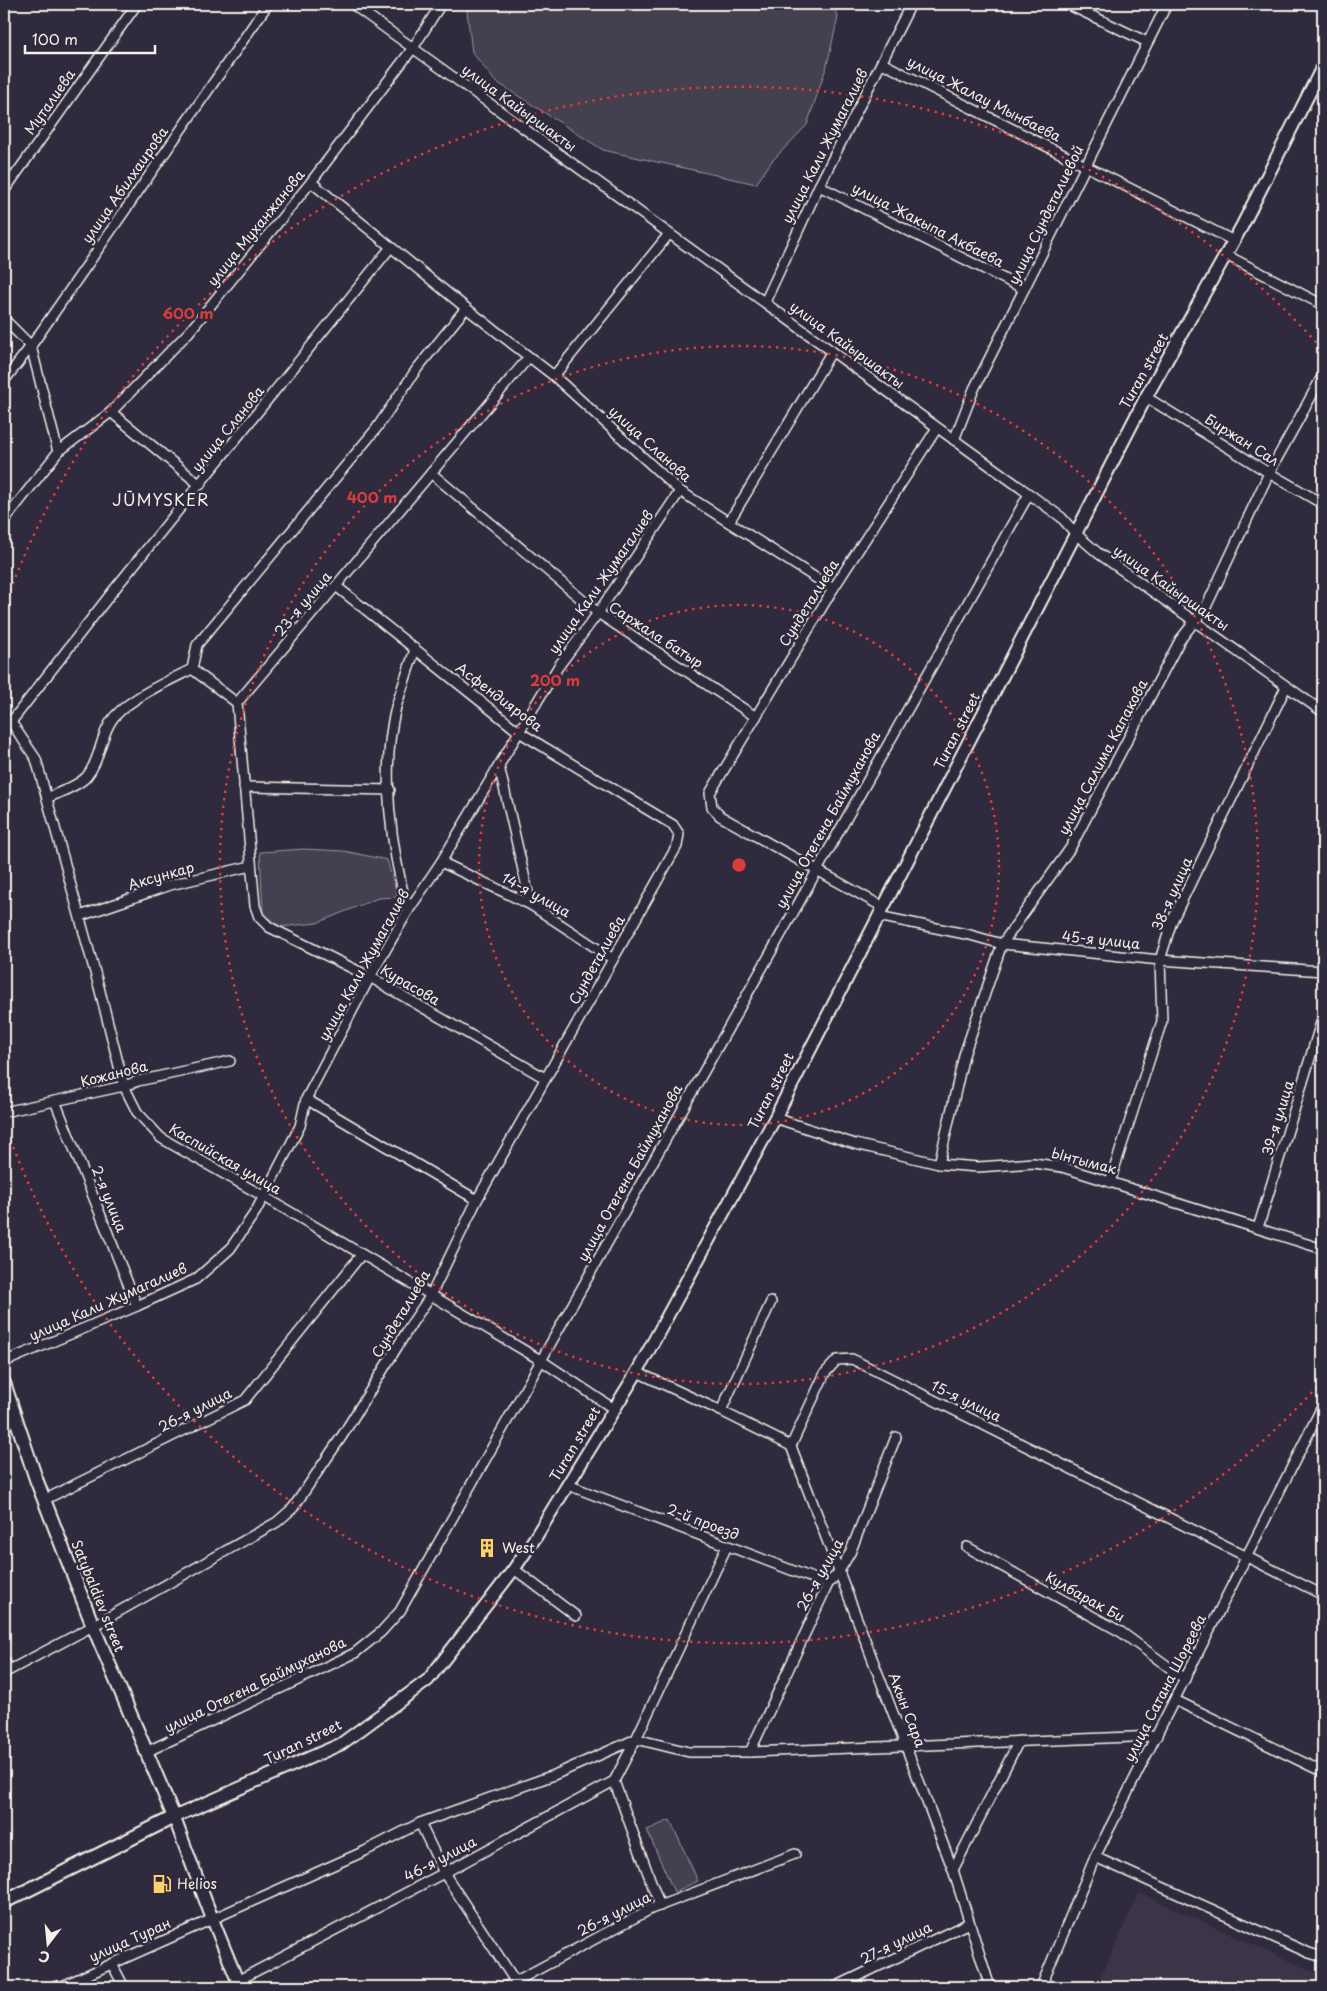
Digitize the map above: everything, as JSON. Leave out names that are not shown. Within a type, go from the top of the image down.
[{"type":"main road","name":"Satybaldiev street","points":[[4,1383],[44,1500],[93,1626],[174,1817]]},
{"type":"main road","name":"Turan street","points":[[4,1902],[174,1817]]},
{"type":"street","name":"Муталиева","points":[[4,191],[137,4]]},
{"type":"street","name":"улица Абилхаирова","points":[[4,381],[31,346],[268,4]]},
{"type":"street","name":"улица Кайыршакты","points":[[352,4],[1029,494],[1060,517],[1098,553],[1323,712]]},
{"type":"street","name":"улица Муханжанова","points":[[4,521],[58,452],[111,412],[189,332],[311,182],[413,48],[441,4]]},
{"type":"street","name":"улица Кали Жумагалиев","points":[[764,302],[819,186],[911,4]]},
{"type":"street","points":[[1067,4],[1148,42]]},
{"type":"street","name":"улица Сундеталиевой","points":[[954,440],[974,389],[1085,164],[1167,4]]},
{"type":"street","name":"улица Жалау Мынбаева","points":[[882,63],[1234,241]]},
{"type":"street","name":"Turan street","points":[[174,1817],[341,1744],[428,1680],[514,1569],[637,1372],[775,1118],[1146,397],[1234,241],[1323,66]]},
{"type":"street","name":"улица Сланова","points":[[311,182],[466,308],[554,376],[680,491],[833,589]]},
{"type":"street","name":"улица Жакыпа Акбаева","points":[[819,186],[1024,289]]},
{"type":"street","points":[[554,376],[668,234]]},
{"type":"street","name":"улица Сланова","points":[[8,720],[200,486],[391,247]]},
{"type":"street","points":[[1226,255],[1323,305]]},
{"type":"street","points":[[192,669],[197,645],[376,429],[416,370],[466,308]]},
{"type":"street","points":[[4,319],[31,346],[58,452]]},
{"type":"street","points":[[729,522],[832,351]]},
{"type":"street","name":"23-я улица","points":[[236,703],[529,358]]},
{"type":"street","name":"улица Салима Капакова","points":[[939,1164],[964,1055],[1002,944],[1071,847],[1180,640],[1206,607],[1269,473],[1323,375]]},
{"type":"street","name":"Биржан Сал","points":[[1146,397],[1323,504]]},
{"type":"street","points":[[111,412],[200,486]]},
{"type":"street","name":"Сундеталиева","points":[[880,911],[815,870],[720,816],[712,807],[710,793],[833,589],[937,428]]},
{"type":"street","name":"Саржала батыр","points":[[431,473],[598,613],[756,717]]},
{"type":"street","name":"улица Кали Жумагалиев","points":[[4,1362],[196,1279],[230,1248],[256,1211],[300,1126],[306,1099],[370,977],[408,911],[442,862],[558,667],[598,613],[680,491]]},
{"type":"street","name":"улица Отегена Баймуханова","points":[[146,1752],[355,1652],[381,1632],[400,1611],[542,1361],[815,870],[1029,494]]},
{"type":"street","name":"Асфендиярова","points":[[336,586],[519,732],[673,825],[679,834]]},
{"type":"street","points":[[408,911],[392,840],[389,760],[396,708],[416,649]]},
{"type":"street","points":[[192,669],[236,703],[251,866]]},
{"type":"street","points":[[47,798],[86,777],[94,763],[104,734],[115,717],[147,691],[192,669]]},
{"type":"street","name":"38-я улица","points":[[1110,1182],[1162,1021],[1160,960],[1172,921],[1286,687]]},
{"type":"street","name":"Каспийская улица","points":[[8,720],[36,759],[80,916],[124,1086],[137,1112],[161,1138],[542,1361],[614,1409]]},
{"type":"street","points":[[499,766],[531,905]]},
{"type":"street","points":[[244,787],[390,790]]},
{"type":"street","name":"Сундеталиева","points":[[6,1671],[93,1626],[278,1522],[293,1508],[342,1436],[412,1322],[431,1295],[477,1200],[677,846],[679,834]]},
{"type":"street","name":"14-я улица","points":[[442,862],[531,905],[613,959]]},
{"type":"street","name":"Аксункар","points":[[80,916],[170,885],[251,866]]},
{"type":"street","name":"Курасова","points":[[251,866],[255,906],[259,917],[269,928],[370,977],[545,1078]]},
{"type":"street","name":"45-я улица","points":[[880,911],[1002,944],[1160,960],[1323,971]]},
{"type":"street","name":"39-я улица","points":[[1258,1228],[1323,1016]]},
{"type":"street","name":"Кожанова","points":[[4,1112],[230,1061]]},
{"type":"street","points":[[306,1099],[477,1200]]},
{"type":"street","name":"2-я улица","points":[[55,1101],[137,1306]]},
{"type":"street","name":"Ынтымак","points":[[775,1118],[855,1144],[939,1164],[978,1167],[1033,1163],[1062,1167],[1323,1249]]},
{"type":"street","name":"26-я улица","points":[[44,1500],[245,1400],[361,1255]]},
{"type":"street","points":[[721,1410],[771,1302]]},
{"type":"street","name":"15-я улица","points":[[791,1446],[825,1373],[837,1360],[852,1360],[1323,1595]]},
{"type":"street","points":[[637,1372],[721,1410],[791,1446]]},
{"type":"street","name":"улица Сатана Шореева","points":[[1041,1987],[1095,1857],[1322,1411]]},
{"type":"street","name":"26-я улица","points":[[750,1752],[828,1584],[838,1573],[850,1553],[896,1437]]},
{"type":"street","name":"Акын Сара","points":[[791,1446],[953,1870],[990,1987]]},
{"type":"street","name":"2-й проезд","points":[[568,1485],[828,1584]]},
{"type":"street","points":[[660,1906],[614,1781],[636,1740],[727,1546]]},
{"type":"street","name":"Кулбарак Би","points":[[967,1547],[1121,1632],[1185,1679]]},
{"type":"street","points":[[514,1569],[576,1616]]},
{"type":"street","points":[[4,1659],[6,1671]]},
{"type":"street","points":[[1175,1700],[1323,1772]]},
{"type":"street","points":[[212,1918],[365,1851],[420,1823],[554,1775],[636,1740],[689,1752],[750,1752],[1157,1736]]},
{"type":"street","points":[[953,1870],[1019,1741]]},
{"type":"street","name":"46-я улица","points":[[239,1984],[614,1781]]},
{"type":"street","points":[[174,1817],[239,1984]]},
{"type":"street","points":[[420,1823],[444,1873],[517,1984]]},
{"type":"street","name":"26-я улица","points":[[505,1987],[517,1984],[660,1906],[795,1854]]},
{"type":"street","points":[[1095,1857],[1309,1953],[1323,1957]]},
{"type":"street","name":"улица Туран","points":[[60,1987],[212,1918]]},
{"type":"street","name":"27-я улица","points":[[835,1987],[969,1923]]},
{"type":"street","points":[[112,1964],[124,1987]]},
{"type":"shaded area","points":[[469,4],[832,4],[838,17],[827,65],[807,125],[772,161],[756,184],[603,150],[495,81],[472,52],[467,11]]},
{"type":"shaded area","points":[[304,849],[344,851],[387,860],[398,897],[378,898],[317,923],[280,927],[263,914],[260,852]]},
{"type":"shaded area","points":[[670,1820],[698,1881],[674,1892],[647,1830]]},
{"type":"shaded area","points":[[1139,1893],[1323,1976],[1323,1987],[1096,1987]]},
{"type":"place","name":"West","points":[[487,1548]]},
{"type":"place","name":"Helios","points":[[162,1884]]},
{"type":"district","name":"JŪMYSKER","points":[[161,500]]}]
